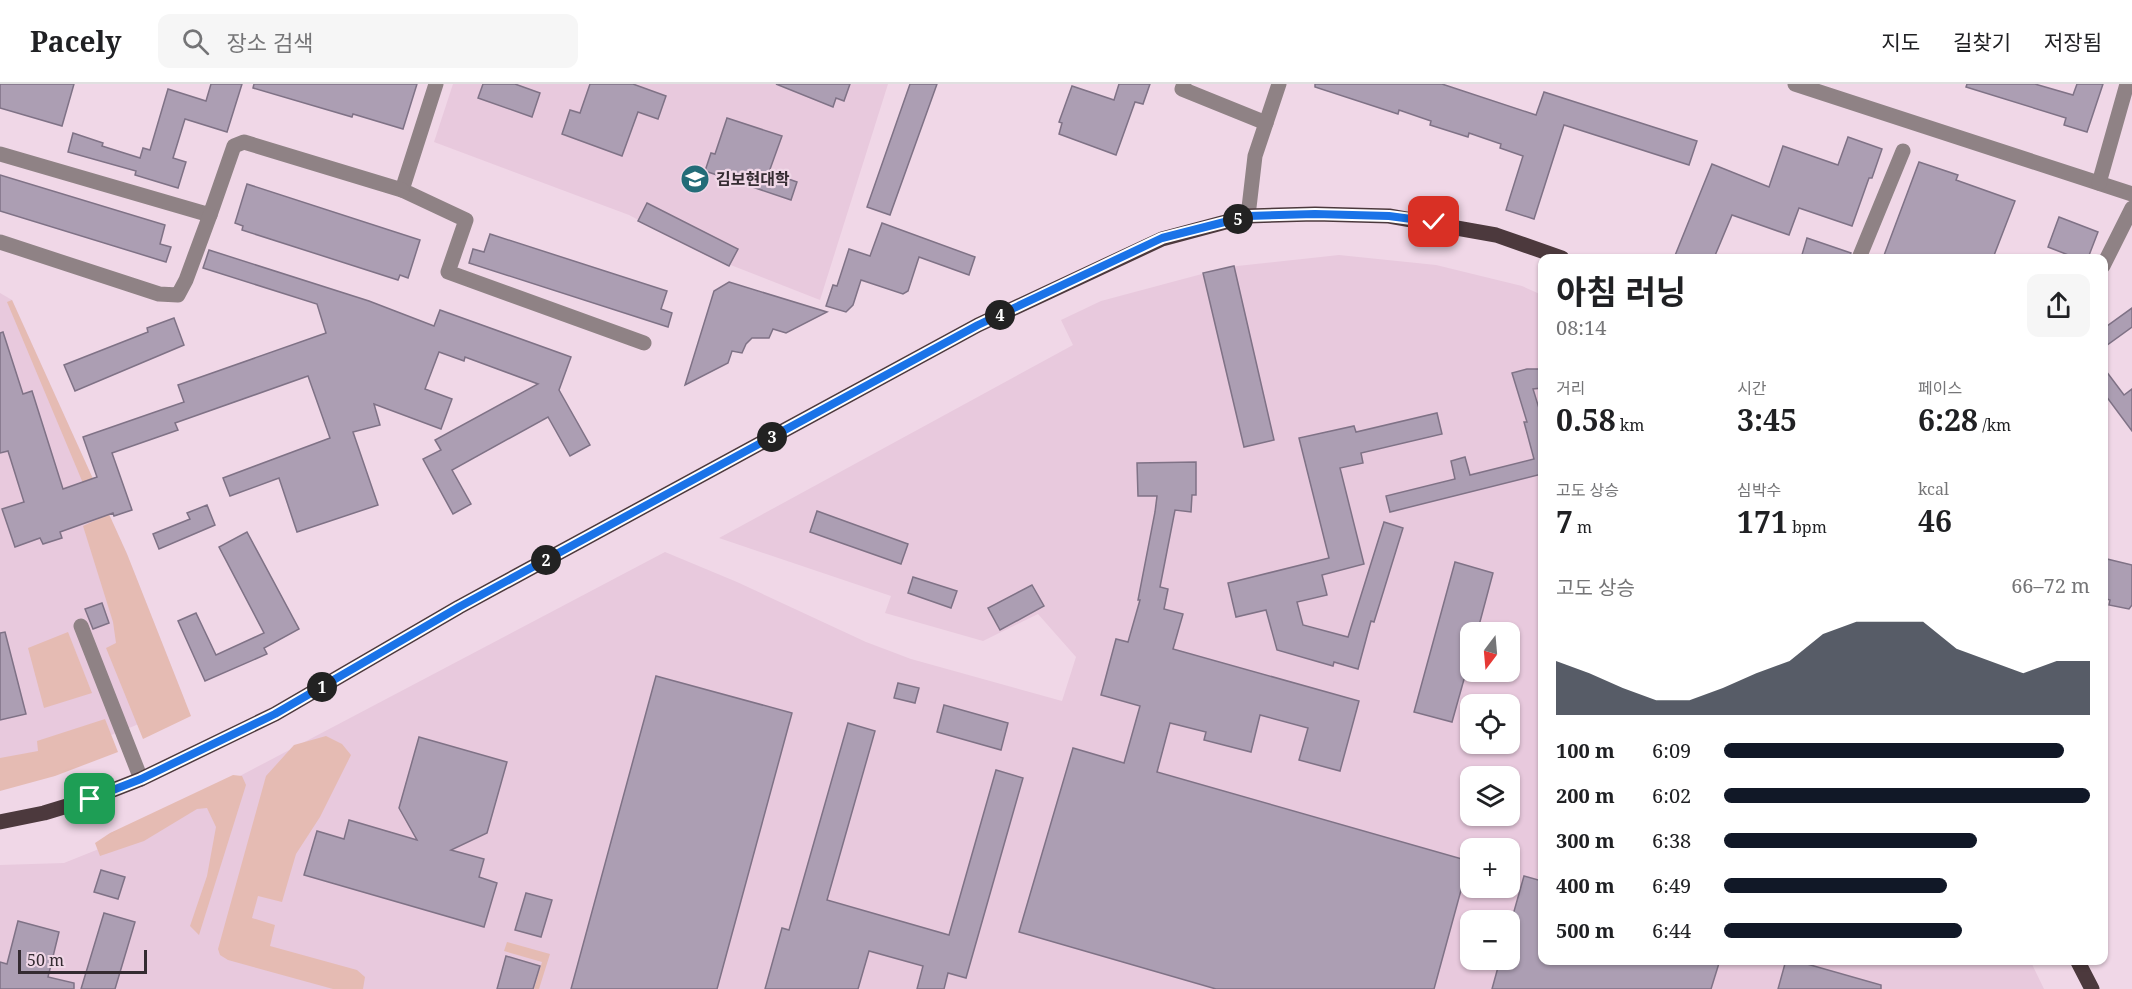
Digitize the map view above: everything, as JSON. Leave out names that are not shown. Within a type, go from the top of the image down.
[{"type":"main road","points":[[0,822],[44,813],[90,799],[141,779],[275,714],[459,607],[978,325],[1162,238],[1248,216],[1315,214],[1389,216],[1496,234],[1551,254]]},
{"type":"main road","points":[[2080,965],[2092,989]]},
{"type":"street","points":[[402,190],[436,84]]},
{"type":"street","points":[[1184,84],[1182,89],[1266,123]]},
{"type":"street","points":[[1248,216],[1255,156],[1279,84]]},
{"type":"street","points":[[1795,84],[2132,194]]},
{"type":"street","points":[[2099,183],[2127,84]]},
{"type":"street","points":[[0,242],[159,294],[178,294],[186,280],[234,146],[244,142],[402,190],[466,220],[448,272],[644,343]]},
{"type":"street","points":[[1861,254],[1903,151]]},
{"type":"street","points":[[0,154],[210,215]]},
{"type":"street","points":[[2108,256],[2132,208]]},
{"type":"street","points":[[81,626],[141,779]]},
{"type":"shaded area","name":"김보현대학","points":[[453,84],[888,84],[820,300],[705,255],[629,215],[434,142]]},
{"type":"shaded area","points":[[1339,255],[1436,265],[1522,286],[1538,293],[1538,965],[2032,965],[2044,989],[0,989],[0,865],[64,863],[109,845],[665,552],[737,582],[866,642],[911,659],[1062,701],[1076,657],[1038,614],[983,641],[885,613],[891,596],[719,538],[1073,345],[1061,320],[1101,301],[1228,267]]},
{"type":"shaded area","points":[[0,293],[12,300],[127,554],[185,701],[134,726],[86,745],[0,769]]},
{"type":"shaded area","points":[[12,300],[127,554],[191,716],[143,739],[106,648],[116,643],[113,622],[83,526],[98,519],[7,302]]},
{"type":"shaded area","points":[[68,632],[92,693],[44,708],[28,648]]},
{"type":"shaded area","points":[[105,719],[118,752],[55,776],[0,791],[0,758],[38,751],[37,741]]},
{"type":"shaded area","points":[[326,736],[342,744],[351,755],[320,817],[296,854],[282,902],[258,896],[252,918],[275,925],[270,946],[357,970],[365,977],[363,989],[333,989],[228,960],[220,955],[218,949],[266,776],[294,745]]},
{"type":"shaded area","points":[[233,775],[242,776],[246,785],[199,935],[190,926],[207,876],[216,827],[207,808],[197,809],[144,841],[100,856],[95,843],[110,833]]},
{"type":"shaded area","points":[[507,942],[550,954],[539,989],[534,989],[542,962],[504,951]]},
{"type":"building","points":[[0,84],[74,84],[62,126],[0,108]]},
{"type":"building","points":[[211,84],[242,84],[227,132],[185,119],[173,158],[186,162],[178,188],[135,175],[136,171],[68,152],[73,133],[103,143],[102,146],[140,158],[143,148],[150,150],[168,89],[206,101]]},
{"type":"building","points":[[254,84],[417,84],[403,129],[353,114],[352,117],[253,88]]},
{"type":"building","points":[[483,84],[515,84],[540,93],[532,117],[478,98]]},
{"type":"building","points":[[590,84],[633,84],[666,96],[658,119],[638,112],[622,156],[562,134],[570,110],[580,113]]},
{"type":"building","points":[[776,84],[850,84],[844,101],[836,98],[833,107]]},
{"type":"building","points":[[910,84],[937,84],[890,215],[867,207]]},
{"type":"building","points":[[1119,84],[1150,84],[1143,104],[1135,102],[1116,155],[1059,134],[1062,123],[1059,122],[1072,86],[1114,100]]},
{"type":"building","points":[[1315,84],[1442,84],[1536,115],[1544,92],[1697,141],[1689,165],[1564,125],[1534,219],[1506,210],[1523,156],[1500,148],[1501,144],[1469,133],[1468,137],[1430,125],[1431,121],[1399,110],[1398,114],[1315,87]]},
{"type":"building","points":[[1967,84],[2035,84],[2073,95],[2077,84],[2103,84],[2087,132],[2064,125],[2066,118],[1966,87]]},
{"type":"building","points":[[727,118],[782,136],[769,172],[797,182],[791,200],[705,171],[711,153],[715,154]]},
{"type":"building","points":[[1848,137],[1882,149],[1852,226],[1799,208],[1789,235],[1732,215],[1716,254],[1676,254],[1712,164],[1769,187],[1783,146],[1838,165]]},
{"type":"building","points":[[1919,162],[1958,175],[1956,180],[2015,201],[1995,254],[1884,254]]},
{"type":"building","points":[[0,175],[165,225],[160,244],[171,247],[166,262],[0,211]]},
{"type":"building","points":[[247,184],[420,240],[408,278],[400,275],[398,280],[242,230],[243,226],[235,223]]},
{"type":"building","points":[[647,203],[738,249],[729,266],[638,221]]},
{"type":"building","points":[[2059,217],[2098,232],[2090,254],[2066,254],[2048,247]]},
{"type":"building","points":[[882,223],[975,257],[969,275],[919,257],[908,291],[903,294],[861,280],[853,305],[846,312],[826,306],[833,285],[837,286],[849,249],[870,256]]},
{"type":"building","points":[[490,234],[667,291],[661,309],[672,313],[668,327],[469,263],[473,249],[484,252]]},
{"type":"building","points":[[1807,238],[1851,253],[1851,254],[1802,254]]},
{"type":"building","points":[[209,250],[369,301],[434,326],[440,310],[571,357],[559,390],[590,445],[570,456],[548,417],[452,470],[471,504],[453,514],[423,459],[441,450],[435,440],[538,384],[465,357],[464,361],[439,352],[425,389],[452,399],[441,429],[374,404],[380,425],[353,432],[378,505],[297,532],[279,478],[230,496],[223,478],[330,438],[308,376],[175,423],[178,430],[112,453],[132,510],[114,516],[113,513],[60,532],[62,538],[43,544],[40,538],[15,547],[2,509],[24,502],[8,451],[0,453],[0,333],[3,332],[23,394],[32,391],[63,489],[97,477],[83,437],[184,402],[178,385],[326,333],[317,304],[203,268]]},
{"type":"building","points":[[1234,266],[1274,440],[1244,447],[1203,273]]},
{"type":"building","points":[[729,282],[827,312],[786,333],[773,329],[769,338],[752,338],[742,353],[732,351],[728,363],[685,385],[714,291]]},
{"type":"building","points":[[2132,308],[2132,327],[2108,344],[2108,325]]},
{"type":"building","points":[[174,318],[184,345],[75,391],[64,365],[148,332],[147,328]]},
{"type":"building","points":[[1538,369],[1538,388],[1533,389],[1538,405],[1538,475],[1390,512],[1386,496],[1455,479],[1451,461],[1465,457],[1470,475],[1534,459],[1524,422],[1527,422],[1512,373]]},
{"type":"building","points":[[2108,374],[2124,395],[2132,389],[2132,431],[2108,399]]},
{"type":"building","points":[[1437,413],[1442,434],[1361,453],[1363,463],[1340,468],[1364,564],[1322,575],[1327,595],[1297,602],[1303,625],[1348,637],[1384,522],[1403,528],[1374,622],[1371,621],[1358,669],[1334,662],[1333,666],[1277,650],[1266,610],[1236,617],[1228,583],[1329,558],[1299,438],[1354,426],[1356,432]]},
{"type":"building","points":[[1196,462],[1196,495],[1192,495],[1191,512],[1175,510],[1160,587],[1168,589],[1164,609],[1183,614],[1173,649],[1359,701],[1340,771],[1299,760],[1308,728],[1260,715],[1251,752],[1204,740],[1206,732],[1170,723],[1157,772],[1460,858],[1460,894],[1434,989],[1216,989],[1019,932],[1073,748],[1124,763],[1140,706],[1101,695],[1116,639],[1128,642],[1140,600],[1138,600],[1155,512],[1157,496],[1138,496],[1137,463]]},
{"type":"building","points":[[207,505],[215,525],[159,549],[153,534],[190,519],[187,513]]},
{"type":"building","points":[[817,511],[908,544],[901,564],[810,532]]},
{"type":"building","points":[[247,532],[299,629],[264,648],[267,654],[205,681],[178,621],[196,613],[216,655],[264,633],[219,547]]},
{"type":"building","points":[[2108,559],[2132,565],[2132,605],[2129,609],[2109,605],[2110,600],[2108,599]]},
{"type":"building","points":[[1455,562],[1493,573],[1480,622],[1460,622],[1460,682],[1463,682],[1452,722],[1414,712]]},
{"type":"building","points":[[913,577],[957,591],[951,608],[908,593]]},
{"type":"building","points":[[1032,585],[1044,606],[1000,630],[988,608]]},
{"type":"building","points":[[102,603],[109,623],[93,629],[85,609]]},
{"type":"building","points":[[5,632],[26,714],[0,720],[0,633]]},
{"type":"building","points":[[656,676],[792,713],[717,989],[571,989]]},
{"type":"building","points":[[898,683],[919,688],[915,703],[894,698]]},
{"type":"building","points":[[944,705],[1008,723],[1001,750],[937,732]]},
{"type":"building","points":[[848,723],[875,731],[827,900],[949,935],[996,770],[1023,778],[966,978],[948,973],[944,989],[917,989],[923,966],[869,951],[858,989],[765,989],[782,928],[789,930]]},
{"type":"building","points":[[419,737],[507,762],[487,833],[451,850],[484,859],[479,877],[497,883],[484,927],[304,875],[317,831],[344,839],[349,820],[417,840],[399,808]]},
{"type":"building","points":[[101,870],[125,877],[118,899],[94,892]]},
{"type":"building","points":[[1524,876],[1538,880],[1538,965],[1718,965],[1711,989],[1492,989],[1497,970],[1520,970],[1520,910],[1514,910],[1518,898],[1520,898]]},
{"type":"building","points":[[526,893],[552,900],[541,937],[515,930]]},
{"type":"building","points":[[104,913],[135,922],[115,989],[81,989]]},
{"type":"building","points":[[18,921],[59,932],[48,977],[74,983],[74,989],[0,989],[0,962],[7,964]]},
{"type":"building","points":[[506,956],[540,966],[533,989],[497,989]]},
{"type":"building","points":[[1785,965],[1811,965],[1881,985],[1881,989],[1778,989]]},
{"type":"place","name":"김보현대학","points":[[695,179]]},
{"type":"route","points":[[90,799],[141,779],[275,714],[459,607],[978,325],[1162,238],[1248,216],[1315,214],[1389,216],[1434,222]]}]
